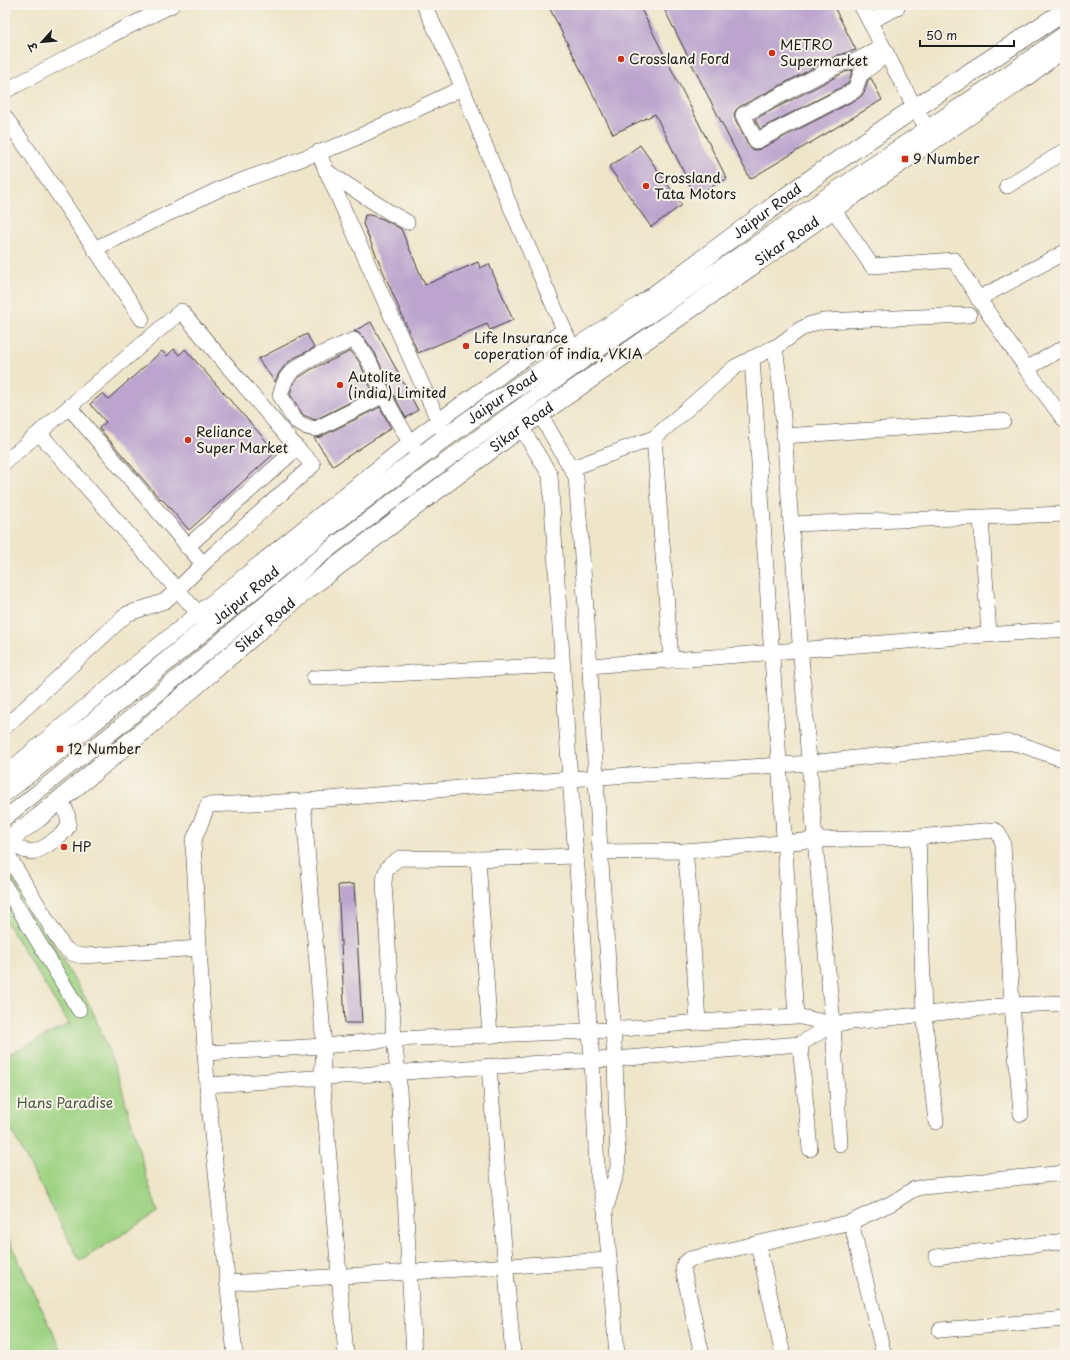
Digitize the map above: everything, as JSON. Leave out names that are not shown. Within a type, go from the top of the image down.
[{"type":"main road","name":"Jaipur Road","points":[[7,782],[90,725],[204,620],[328,527],[415,450],[442,429],[492,404],[640,306],[801,186],[915,108],[1065,11]]},
{"type":"main road","name":"Sikar Road","points":[[6,844],[148,727],[301,594],[520,427],[833,210],[930,133],[1025,77],[1065,47]]},
{"type":"street","points":[[5,91],[109,36],[172,5]]},
{"type":"street","points":[[424,5],[462,88],[498,178],[573,350]]},
{"type":"street","points":[[861,5],[915,108],[930,133]]},
{"type":"street","points":[[870,21],[897,8],[896,5]]},
{"type":"street","points":[[5,818],[119,727],[324,553],[420,480],[598,351],[930,133],[1065,33]]},
{"type":"street","points":[[885,50],[860,75],[855,90],[756,141],[743,115],[842,63],[855,61],[885,50]]},
{"type":"street","points":[[94,249],[224,187],[345,143],[462,88]]},
{"type":"street","points":[[5,117],[142,319]]},
{"type":"street","points":[[1007,186],[1065,151]]},
{"type":"street","points":[[318,152],[442,429],[564,330]]},
{"type":"street","points":[[326,171],[407,222]]},
{"type":"street","points":[[833,210],[872,266],[954,260],[978,299],[1026,369],[1065,422]]},
{"type":"street","points":[[978,299],[1065,252]]},
{"type":"street","points":[[5,462],[182,311],[313,465],[203,564],[165,601],[127,614],[5,727]]},
{"type":"street","points":[[572,468],[654,438],[735,367],[775,348],[799,330],[810,324],[823,321],[969,315]]},
{"type":"street","points":[[384,395],[316,429],[304,428],[294,420],[280,395],[286,378],[293,370],[353,340],[367,357],[384,395],[415,450]]},
{"type":"street","points":[[1026,369],[1065,347]]},
{"type":"street","points":[[775,348],[781,392],[815,840],[832,1024],[840,1144]]},
{"type":"street","points":[[752,358],[796,1016]]},
{"type":"street","points":[[69,407],[203,564]]},
{"type":"street","points":[[540,414],[576,477],[590,666],[615,1059],[618,1167],[605,1211]]},
{"type":"street","points":[[784,436],[1003,421]]},
{"type":"street","points":[[520,427],[550,475],[570,779],[592,1060],[597,1169],[605,1211],[617,1355]]},
{"type":"street","points":[[39,433],[204,620]]},
{"type":"street","points":[[654,438],[671,659]]},
{"type":"street","points":[[188,547],[297,448]]},
{"type":"street","points":[[791,524],[1065,514]]},
{"type":"street","points":[[981,518],[989,634]]},
{"type":"street","points":[[590,666],[1065,629]]},
{"type":"street","points":[[314,678],[562,665]]},
{"type":"street","points":[[234,1355],[207,1085],[193,842],[208,805],[303,801],[596,777],[780,766],[1012,742],[1065,759]]},
{"type":"street","points":[[7,782],[25,801],[38,818]]},
{"type":"street","points":[[6,844],[23,852],[37,851],[46,847],[61,835],[69,825],[61,799]]},
{"type":"street","points":[[303,801],[324,1046],[322,1077],[346,1355]]},
{"type":"street","points":[[601,852],[685,851],[815,840],[918,837],[994,830],[998,832],[1003,843],[1012,1005],[1021,1114]]},
{"type":"street","points":[[918,837],[924,1014],[936,1122]]},
{"type":"street","points":[[6,844],[62,945],[68,952],[84,956],[199,948]]},
{"type":"street","points":[[685,851],[698,1022]]},
{"type":"street","points":[[414,1355],[398,1072],[394,1040],[385,892],[385,871],[390,864],[400,858],[478,859],[576,856]]},
{"type":"street","points":[[478,859],[490,1036]]},
{"type":"street","points":[[5,886],[78,1010]]},
{"type":"street","points":[[206,1053],[394,1040],[613,1030],[698,1022],[796,1016],[832,1024],[1012,1005],[1065,1003]]},
{"type":"street","points":[[207,1085],[615,1059],[800,1044],[832,1024]]},
{"type":"street","points":[[800,1044],[810,1149]]},
{"type":"street","points":[[489,1066],[513,1355]]},
{"type":"street","points":[[702,1355],[683,1269],[684,1264],[690,1259],[851,1222],[892,1203],[914,1189],[922,1187],[1065,1173]]},
{"type":"street","points":[[851,1222],[884,1355]]},
{"type":"street","points":[[936,1257],[1065,1241]]},
{"type":"street","points":[[758,1244],[783,1355]]},
{"type":"street","points":[[227,1283],[609,1260]]},
{"type":"street","points":[[940,1330],[1065,1318]]},
{"type":"green space","name":"Hans Paradise","points":[[5,866],[91,1007],[119,1078],[148,1182],[158,1212],[80,1261],[5,1118],[5,1056],[69,1024],[5,920]]},
{"type":"green space","points":[[5,1232],[64,1355],[5,1355]]},
{"type":"building","name":"Crossland Ford","points":[[548,5],[639,5],[727,179],[695,195],[655,114],[613,134]]},
{"type":"building","name":"METRO Supermarket","points":[[662,5],[833,5],[856,50],[838,55],[739,107],[734,114],[735,119],[751,149],[760,149],[859,98],[864,93],[868,80],[871,78],[882,100],[750,179]]},
{"type":"building","points":[[853,70],[848,84],[760,129],[755,119],[845,72]]},
{"type":"building","name":"Crossland Tata Motors","points":[[640,145],[682,205],[651,227],[609,167]]},
{"type":"building","points":[[365,215],[383,219],[401,229],[425,285],[478,262],[480,268],[489,264],[513,320],[490,330],[487,324],[418,353],[363,224]]},
{"type":"building","points":[[371,322],[418,410],[406,418],[391,390],[375,353],[365,339],[359,333],[354,331]]},
{"type":"building","points":[[307,334],[314,348],[294,358],[286,364],[279,373],[275,382],[258,359]]},
{"type":"building","name":"Reliance Super Market","points":[[174,349],[179,355],[185,349],[276,452],[189,530],[161,498],[160,499],[99,428],[106,422],[90,404],[103,393],[108,399],[162,351],[167,356]]},
{"type":"building","points":[[351,351],[360,363],[372,391],[315,420],[303,415],[290,394],[294,382],[312,369]]},
{"type":"building","points":[[380,407],[391,428],[333,466],[314,438],[320,437]]},
{"type":"building","points":[[354,884],[362,1023],[345,1023],[338,885]]},
{"type":"place","name":"METRO Supermarket","points":[[772,53]]},
{"type":"place","name":"Crossland Ford","points":[[621,59]]},
{"type":"place","name":"9 Number","points":[[905,159]]},
{"type":"place","name":"Crossland Tata Motors","points":[[646,186]]},
{"type":"place","name":"Life Insurance coperation of india, VKIA","points":[[466,346]]},
{"type":"place","name":"Autolite (india) Limited","points":[[340,385]]},
{"type":"place","name":"Reliance Super Market","points":[[188,440]]},
{"type":"place","name":"12 Number","points":[[60,749]]},
{"type":"place","name":"HP","points":[[64,847]]}]
